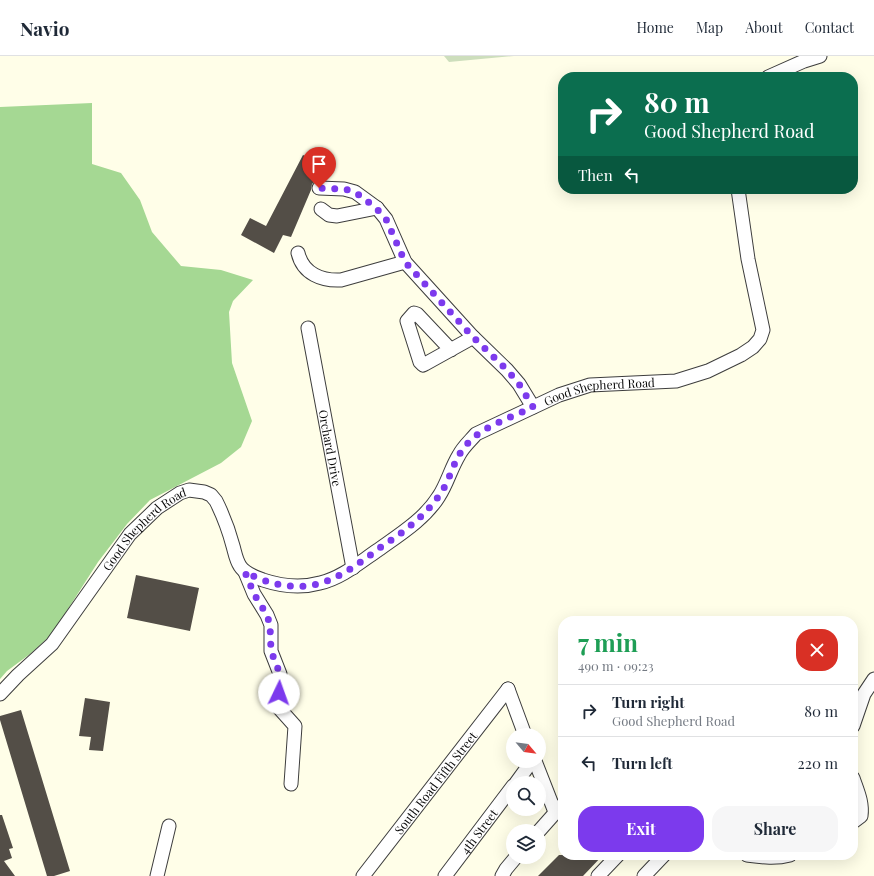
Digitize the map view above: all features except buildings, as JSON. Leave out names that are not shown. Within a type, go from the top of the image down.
[{"type":"street","points":[[779,72],[804,60],[820,56]]},
{"type":"street","points":[[319,188],[344,189],[355,192],[376,208],[386,219],[405,262],[473,337],[507,370],[519,384],[533,407]]},
{"type":"street","name":"Good Shepherd Road","points":[[0,694],[18,674],[52,644],[130,534],[157,508],[180,493],[189,490],[204,492],[211,495],[216,501],[237,561],[245,572],[254,577],[283,585],[300,586],[320,584],[353,568],[407,529],[424,514],[439,496],[459,454],[476,434],[560,395],[590,385],[676,381],[708,371],[741,355],[757,344],[764,330],[748,259],[739,194]]},
{"type":"street","points":[[321,209],[329,215],[337,216],[376,208]]},
{"type":"street","points":[[298,253],[300,261],[309,272],[323,280],[331,281],[341,280],[405,262]]},
{"type":"street","name":"Orchard Drive","points":[[308,328],[353,568]]},
{"type":"street","points":[[451,350],[473,337]]},
{"type":"street","points":[[245,572],[254,594],[267,615],[270,625],[271,651],[280,674],[278,707],[295,726],[291,784]]},
{"type":"street","points":[[859,693],[874,679]]},
{"type":"street","name":"South Road Fifth Street","points":[[363,876],[508,689],[522,728]]},
{"type":"street","points":[[522,776],[528,768]]},
{"type":"street","points":[[538,768],[558,806]]},
{"type":"street","points":[[858,794],[861,804],[858,815]]},
{"type":"street","name":"4th Street","points":[[444,876],[506,795]]},
{"type":"street","points":[[545,824],[558,809]]},
{"type":"street","points":[[157,876],[169,826]]},
{"type":"street","points":[[598,876],[613,860]]},
{"type":"street","points":[[644,876],[659,860]]},
{"type":"street","points":[[502,876],[510,864]]},
{"type":"green space","points":[[444,56],[514,56],[449,62]]},
{"type":"green space","points":[[92,103],[92,164],[121,173],[140,200],[152,232],[181,266],[221,270],[253,280],[233,301],[229,312],[232,363],[252,421],[241,447],[221,463],[150,500],[127,524],[98,562],[52,634],[30,654],[7,671],[0,679],[0,107]]},
{"type":"route","points":[[279,693],[280,674],[271,651],[270,625],[267,615],[254,594],[245,572],[254,577],[267,581],[283,585],[300,586],[320,584],[353,568],[407,529],[424,514],[439,496],[459,454],[476,434],[533,407],[519,384],[507,370],[473,337],[405,262],[386,219],[376,208],[355,192],[344,189],[319,188]]}]
